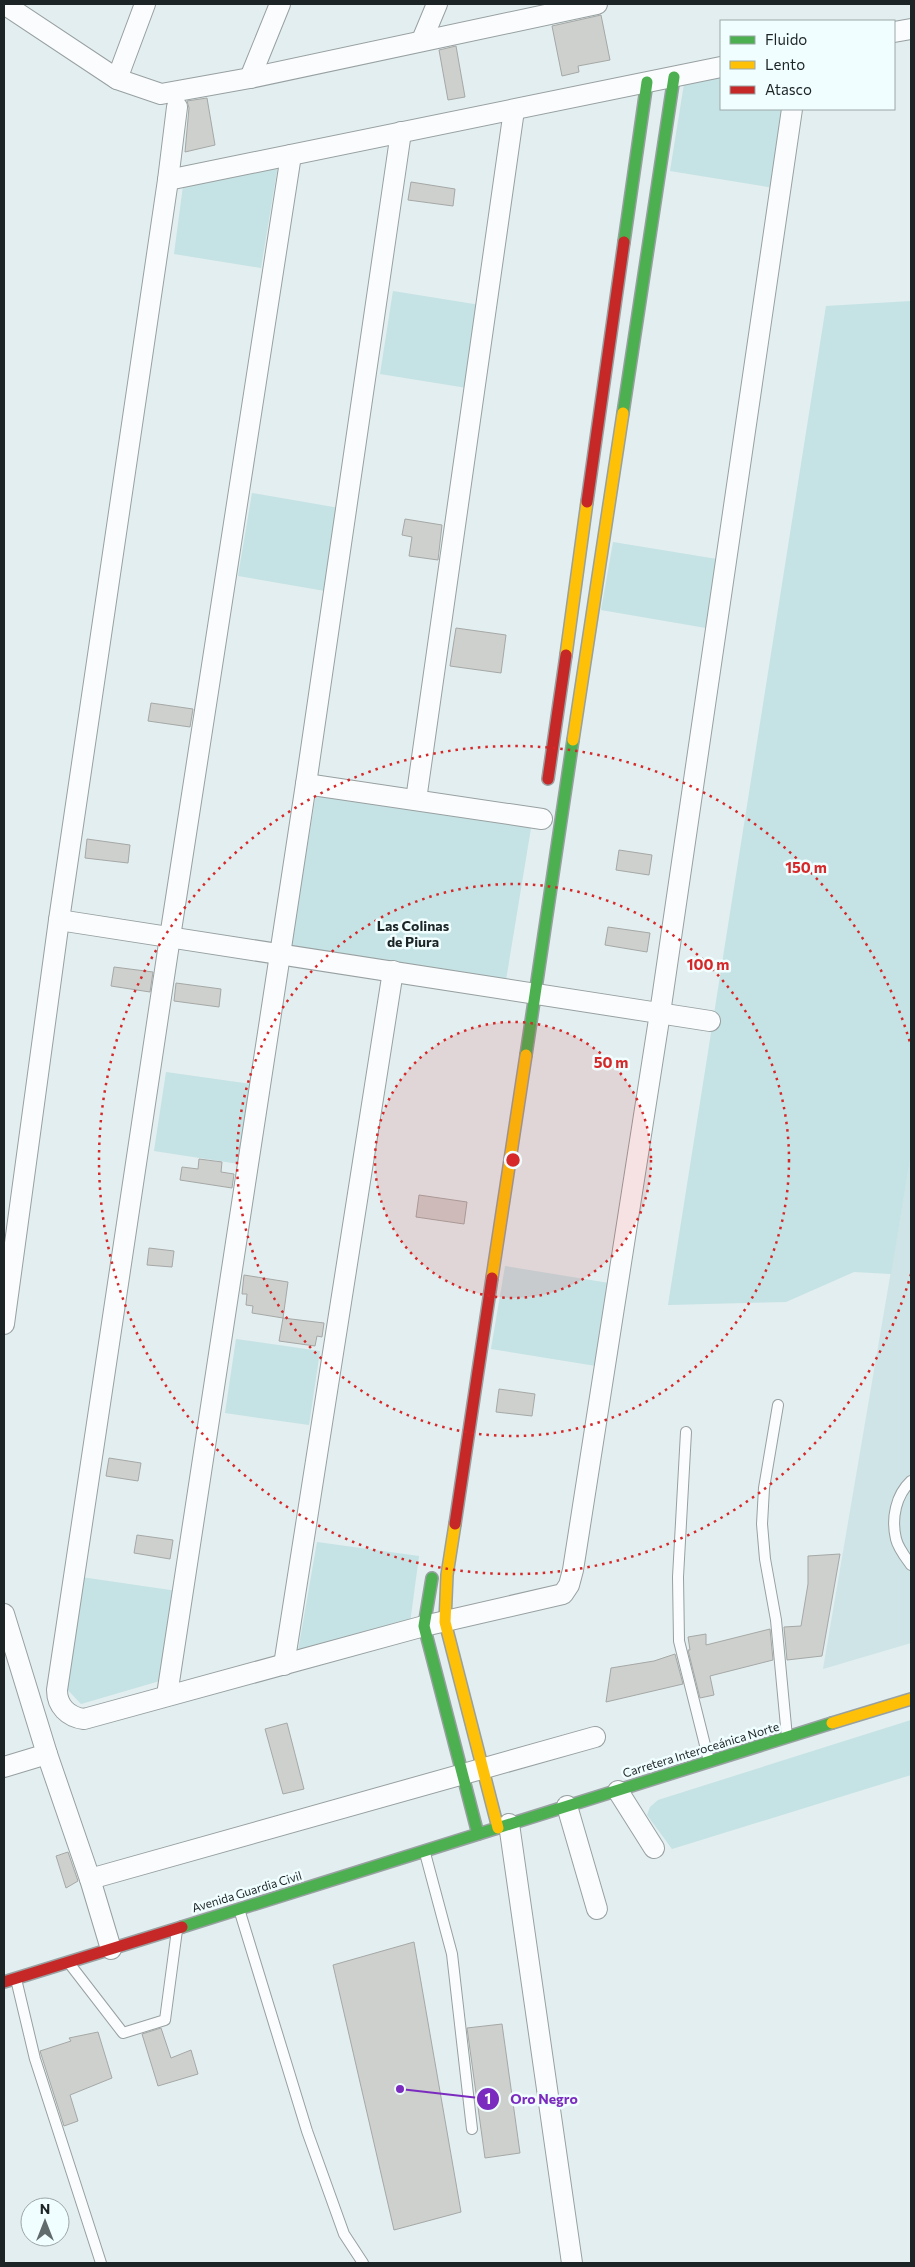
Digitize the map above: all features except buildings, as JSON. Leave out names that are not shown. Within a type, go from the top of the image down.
[{"type":"main road","points":[[504,1826],[482,1768],[445,1622],[447,1575],[522,992],[674,77]]},
{"type":"main road","points":[[546,789],[647,82]]},
{"type":"main road","points":[[433,1568],[424,1626],[478,1834]]},
{"type":"main road","name":"Carretera Interoceánica Norte","points":[[504,1826],[911,1699]]},
{"type":"main road","name":"Avenida Guardia Civil","points":[[4,1982],[504,1826]]},
{"type":"street","points":[[6,4],[117,79],[161,94],[250,78],[422,40],[542,10],[597,4]]},
{"type":"street","points":[[117,79],[145,4]]},
{"type":"street","points":[[250,78],[280,4]]},
{"type":"street","points":[[422,40],[437,4]]},
{"type":"street","points":[[895,32],[911,29]]},
{"type":"street","points":[[168,180],[720,67]]},
{"type":"street","points":[[4,1324],[59,920],[168,180],[177,107]]},
{"type":"street","points":[[416,800],[514,110]]},
{"type":"street","points":[[291,155],[170,937],[57,1690],[58,1700],[66,1712],[72,1716],[84,1718],[424,1626],[563,1594],[571,1581],[660,1013],[792,110]]},
{"type":"street","points":[[167,1695],[306,784],[401,132]]},
{"type":"street","points":[[306,784],[542,819]]},
{"type":"street","points":[[59,920],[710,1021]]},
{"type":"street","points":[[284,1665],[393,971]]},
{"type":"street","points":[[4,1614],[7,1639],[90,1879],[111,1949]]},
{"type":"street","points":[[90,1879],[595,1736]]},
{"type":"street","points":[[4,1767],[46,1754]]},
{"type":"street","points":[[618,1790],[654,1848]]},
{"type":"street","points":[[567,1806],[597,1908]]},
{"type":"street","points":[[504,1826],[572,2263]]},
{"type":"lane","points":[[778,1405],[764,1488],[762,1524],[765,1559],[776,1620],[787,1738]]},
{"type":"lane","points":[[686,1432],[678,1577],[680,1641],[709,1762]]},
{"type":"lane","points":[[911,1481],[898,1500],[895,1518],[896,1540],[911,1566]]},
{"type":"lane","points":[[425,1851],[452,1954],[472,2129]]},
{"type":"lane","points":[[239,1909],[307,2130],[344,2234],[363,2263]]},
{"type":"lane","points":[[68,1962],[123,2033],[165,2020],[177,1928]]},
{"type":"lane","points":[[16,1978],[35,2059],[101,2263]]},
{"type":"shaded area","points":[[720,76],[720,110],[787,110],[774,188],[670,171],[684,84]]},
{"type":"shaded area","points":[[278,165],[261,268],[174,254],[183,186]]},
{"type":"shaded area","points":[[393,291],[480,305],[467,388],[380,374]]},
{"type":"shaded area","points":[[911,301],[911,1154],[891,1274],[854,1272],[786,1302],[668,1305],[826,306]]},
{"type":"shaded area","points":[[252,493],[339,508],[325,591],[238,576]]},
{"type":"shaded area","points":[[613,542],[717,559],[706,628],[601,610]]},
{"type":"shaded area","points":[[316,794],[531,828],[506,980],[291,946]]},
{"type":"shaded area","points":[[166,1072],[251,1084],[239,1164],[154,1151]]},
{"type":"shaded area","points":[[911,1154],[911,1643],[823,1669]]},
{"type":"shaded area","points":[[505,1266],[609,1283],[596,1366],[491,1349]]},
{"type":"shaded area","points":[[236,1339],[320,1351],[309,1425],[225,1413]]},
{"type":"shaded area","points":[[317,1542],[419,1556],[410,1623],[298,1651]]},
{"type":"shaded area","points":[[81,1577],[177,1591],[163,1680],[81,1704],[66,1688]]},
{"type":"shaded area","points":[[911,1720],[911,1775],[672,1849],[647,1815],[650,1807],[658,1800]]},
{"type":"traffic: fast","points":[[623,413],[674,77]]},
{"type":"traffic: fast","points":[[624,242],[647,82]]},
{"type":"traffic: fast","points":[[526,1055],[573,740]]},
{"type":"traffic: fast","points":[[432,1578],[424,1626],[478,1834]]},
{"type":"traffic: fast","points":[[182,1927],[832,1723]]},
{"type":"traffic: slow","points":[[573,740],[623,413]]},
{"type":"traffic: slow","points":[[566,655],[587,502]]},
{"type":"traffic: slow","points":[[492,1278],[526,1055]]},
{"type":"traffic: slow","points":[[455,1524],[447,1575],[445,1622],[498,1828]]},
{"type":"traffic: slow","points":[[832,1723],[911,1699]]},
{"type":"traffic: jam","points":[[587,502],[624,242]]},
{"type":"traffic: jam","points":[[548,779],[566,655]]},
{"type":"traffic: jam","points":[[455,1524],[492,1278]]},
{"type":"traffic: jam","points":[[4,1982],[182,1927]]},
{"type":"place","name":"Oro Negro","points":[[400,2089]]},
{"type":"district","name":"Las Colinas de Piura","points":[[413,934]]}]
